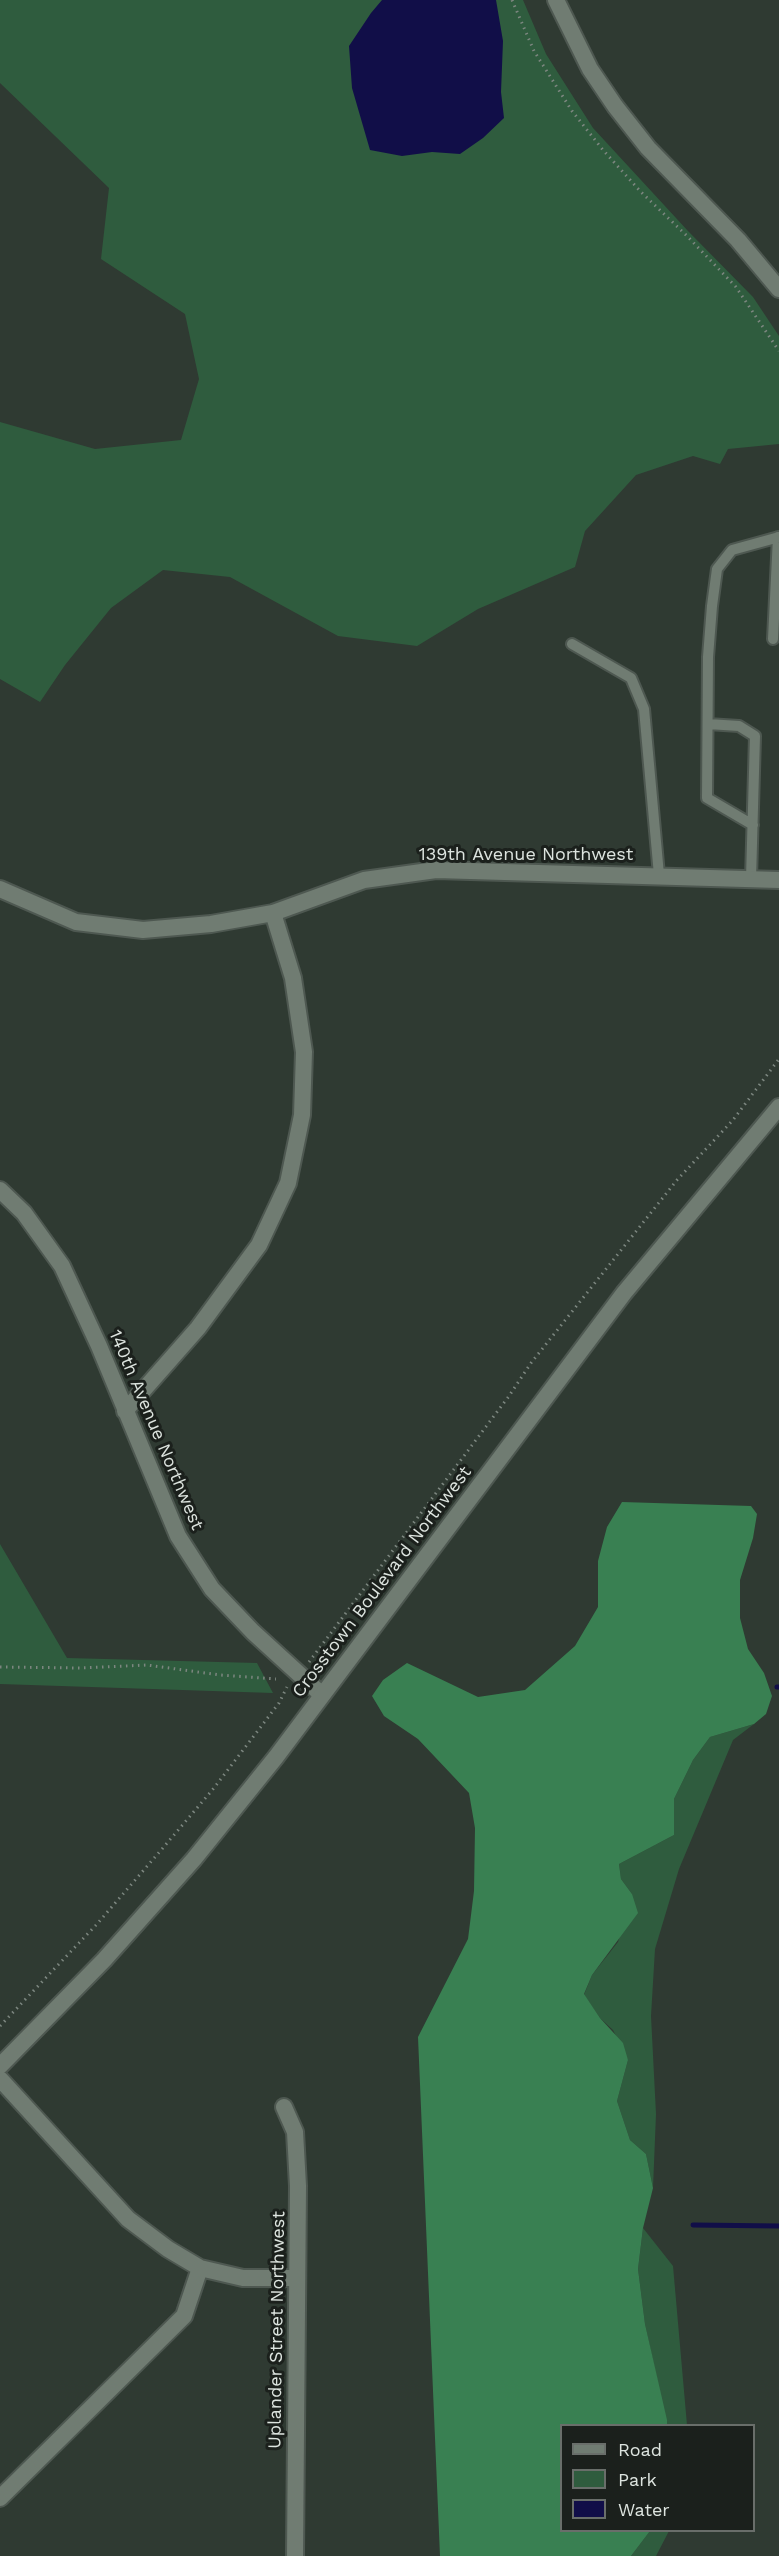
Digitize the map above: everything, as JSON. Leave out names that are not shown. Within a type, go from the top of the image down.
[{"type":"street","points":[[556,0],[590,69],[615,106],[648,148],[738,240],[779,289]]},
{"type":"street","name":"139th Avenue Northwest","points":[[0,889],[76,922],[143,930],[211,924],[273,914],[364,880],[436,870],[779,879]]},
{"type":"street","points":[[125,1411],[198,1328],[259,1245],[288,1183],[302,1115],[304,1052],[293,978],[273,914]]},
{"type":"street","name":"Crosstown Boulevard Northwest","points":[[0,2066],[104,1960],[180,1875],[276,1757],[604,1318],[779,1107]]},
{"type":"street","name":"140th Avenue Northwest","points":[[0,1190],[24,1213],[62,1266],[99,1346],[178,1536],[212,1589],[253,1632],[322,1695]]},
{"type":"street","points":[[0,2079],[128,2219],[168,2249],[200,2268],[243,2278],[296,2278]]},
{"type":"street","name":"Uplander Street Northwest","points":[[284,2107],[295,2132],[298,2186],[295,2556]]},
{"type":"street","points":[[0,2498],[184,2316],[200,2268]]},
{"type":"lane","points":[[753,825],[707,798],[708,657],[717,569],[732,550],[779,537],[773,639]]},
{"type":"lane","points":[[572,644],[631,678],[644,710],[659,875]]},
{"type":"lane","points":[[708,724],[739,726],[755,736],[752,879]]},
{"type":"path","points":[[512,0],[534,51],[572,111],[641,192],[736,287],[779,351]]},
{"type":"path","points":[[313,1657],[509,1396],[531,1363],[677,1180],[733,1120],[779,1059]]},
{"type":"path","points":[[0,1667],[80,1668],[147,1665],[220,1675],[272,1677],[287,1688],[214,1788],[170,1841],[97,1924],[0,2026]]},
{"type":"green space","points":[[0,0],[523,0],[546,54],[593,128],[688,231],[753,297],[779,336],[779,444],[728,449],[720,464],[693,456],[636,475],[585,531],[575,567],[478,609],[417,646],[338,636],[230,577],[163,570],[111,608],[65,665],[40,702],[0,679],[0,422],[95,449],[181,440],[199,379],[185,314],[101,259],[109,188],[0,83]]},
{"type":"green space","points":[[622,1502],[751,1506],[757,1514],[753,1538],[740,1580],[740,1618],[748,1649],[764,1673],[772,1696],[766,1714],[754,1724],[710,1737],[693,1760],[674,1799],[674,1835],[619,1864],[621,1879],[632,1894],[638,1913],[592,1975],[584,1994],[600,2018],[623,2043],[628,2060],[617,2101],[630,2140],[646,2154],[653,2188],[643,2228],[638,2269],[645,2324],[667,2424],[560,2424],[560,2532],[649,2532],[631,2556],[440,2556],[418,2037],[468,1939],[474,1891],[475,1828],[469,1793],[418,1739],[384,1716],[372,1696],[383,1680],[407,1663],[478,1697],[525,1690],[575,1646],[598,1607],[598,1561],[607,1527]]},
{"type":"green space","points":[[0,1544],[67,1658],[257,1663],[273,1693],[0,1684]]},
{"type":"green space","points":[[754,1724],[733,1740],[679,1869],[655,1949],[651,2016],[656,2114],[653,2188],[646,2154],[630,2140],[617,2101],[628,2060],[613,2030],[600,2018],[584,1995],[592,1975],[618,1942],[632,1894],[621,1879],[619,1864],[674,1835],[674,1799],[693,1760],[710,1737]]},
{"type":"green space","points":[[643,2228],[673,2266],[687,2424],[667,2424],[645,2324],[638,2269]]},
{"type":"green space","points":[[649,2532],[668,2532],[656,2556],[631,2556]]},
{"type":"water","points":[[382,0],[496,0],[503,41],[501,92],[504,118],[483,138],[460,154],[432,152],[402,156],[370,150],[352,88],[349,46]]},
{"type":"waterway","points":[[693,2225],[779,2226]]}]
